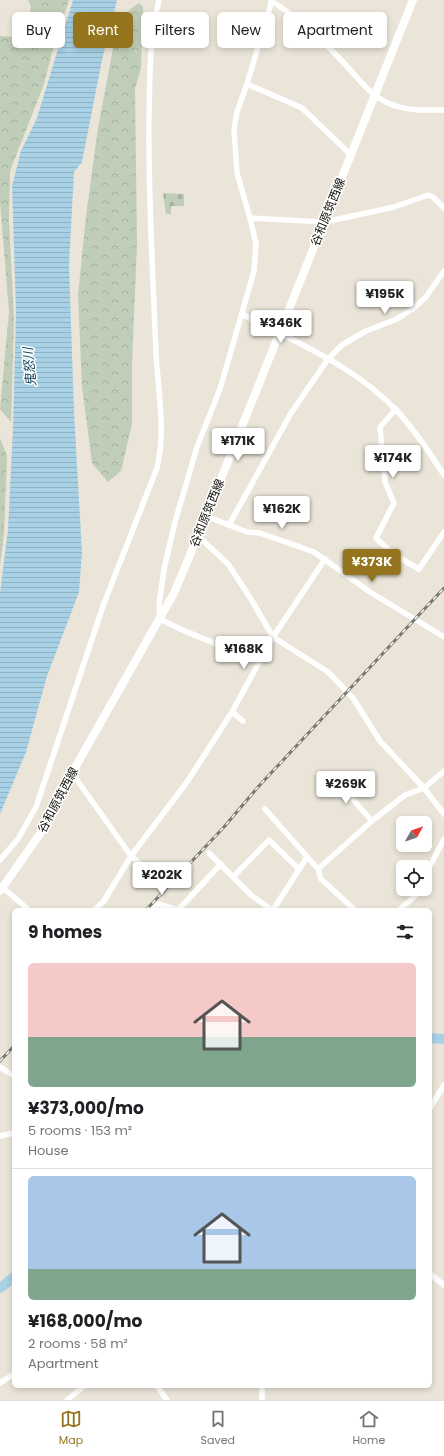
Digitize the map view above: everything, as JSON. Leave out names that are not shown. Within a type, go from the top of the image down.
[{"type":"main road","name":"谷和原筑西線","points":[[1,890],[42,831],[72,773],[174,593],[280,334],[413,0]]},
{"type":"street","points":[[0,860],[18,839],[36,807],[103,606],[157,468],[161,451],[162,437],[157,372],[149,150],[150,57],[154,19],[159,0]]},
{"type":"street","points":[[260,661],[215,642],[183,631],[160,619],[159,605],[164,569],[175,522],[197,447],[220,389],[254,271],[256,244],[237,173],[234,129],[237,112],[247,84],[271,1],[290,13],[320,39],[374,96],[395,106],[409,109],[444,110]]},
{"type":"street","points":[[247,84],[302,108],[351,155]]},
{"type":"street","points":[[250,218],[325,222],[394,207],[420,196],[428,195],[444,208]]},
{"type":"street","points":[[229,526],[291,413],[328,358],[342,345],[366,331],[397,319],[414,308],[426,297],[444,271]]},
{"type":"street","points":[[242,314],[328,358],[376,392],[396,409],[407,422],[444,475]]},
{"type":"street","points":[[396,409],[380,427],[385,482],[394,503],[376,538],[393,554],[419,569],[444,532]]},
{"type":"street","points":[[206,516],[229,526],[247,532],[260,533],[288,541],[314,552],[370,592],[444,637]]},
{"type":"street","points":[[198,536],[228,564],[251,599],[273,637],[328,672],[353,698],[380,741],[424,788],[444,814]]},
{"type":"street","points":[[96,908],[104,901],[131,856],[187,782],[232,712],[273,637],[325,559]]},
{"type":"street","points":[[232,712],[243,721]]},
{"type":"street","points":[[318,869],[372,821],[405,795],[424,788],[444,771]]},
{"type":"street","points":[[72,773],[131,856],[159,879]]},
{"type":"street","points":[[334,778],[372,821]]},
{"type":"street","points":[[265,809],[318,869],[321,879],[353,908]]},
{"type":"street","points":[[432,862],[444,839]]},
{"type":"street","points":[[234,876],[269,840],[299,869]]},
{"type":"street","points":[[209,853],[234,876],[251,895],[269,908]]},
{"type":"street","points":[[273,908],[307,857]]},
{"type":"street","points":[[180,908],[221,864]]},
{"type":"street","points":[[1,890],[26,908]]},
{"type":"street","points":[[401,908],[415,896]]},
{"type":"street","points":[[153,908],[158,904],[171,908]]},
{"type":"street","points":[[0,1067],[12,1075]]},
{"type":"street","points":[[432,1105],[444,1085]]},
{"type":"street","points":[[0,1136],[12,1134]]},
{"type":"street","points":[[432,1276],[444,1285]]},
{"type":"street","points":[[0,1383],[12,1375]]},
{"type":"street","points":[[67,1400],[81,1388]]},
{"type":"street","points":[[158,1388],[167,1400]]},
{"type":"street","points":[[262,1388],[262,1400]]},
{"type":"green space","points":[[28,0],[69,0],[65,12],[30,12],[31,6]]},
{"type":"green space","points":[[139,3],[143,7],[143,12],[141,12],[141,68],[135,89],[137,245],[132,363],[132,424],[121,471],[108,482],[92,463],[82,387],[78,295],[86,216],[98,128],[113,48],[133,48],[133,12],[128,12]]},
{"type":"green space","points":[[0,36],[12,37],[12,48],[53,48],[44,84],[10,171],[9,220],[14,320],[11,422],[0,409],[9,312],[0,201]]},
{"type":"green space","points":[[163,193],[184,194],[184,206],[171,206],[171,214],[166,214]]},
{"type":"green space","points":[[0,438],[7,456],[4,533],[0,565]]},
{"type":"water","name":"鬼怒川","points":[[73,0],[117,0],[114,12],[73,12],[73,48],[105,48],[82,162],[74,172],[69,264],[74,412],[82,553],[79,592],[47,676],[26,752],[0,814],[0,593],[8,530],[13,429],[16,311],[12,186],[21,151],[37,118],[58,48],[65,48],[65,26]]},
{"type":"waterway","points":[[432,1038],[444,1039]]},
{"type":"waterway","points":[[0,1288],[12,1279]]},
{"type":"railway","points":[[148,908],[224,827],[258,787],[444,588]]},
{"type":"railway","points":[[0,1061],[12,1048]]}]
